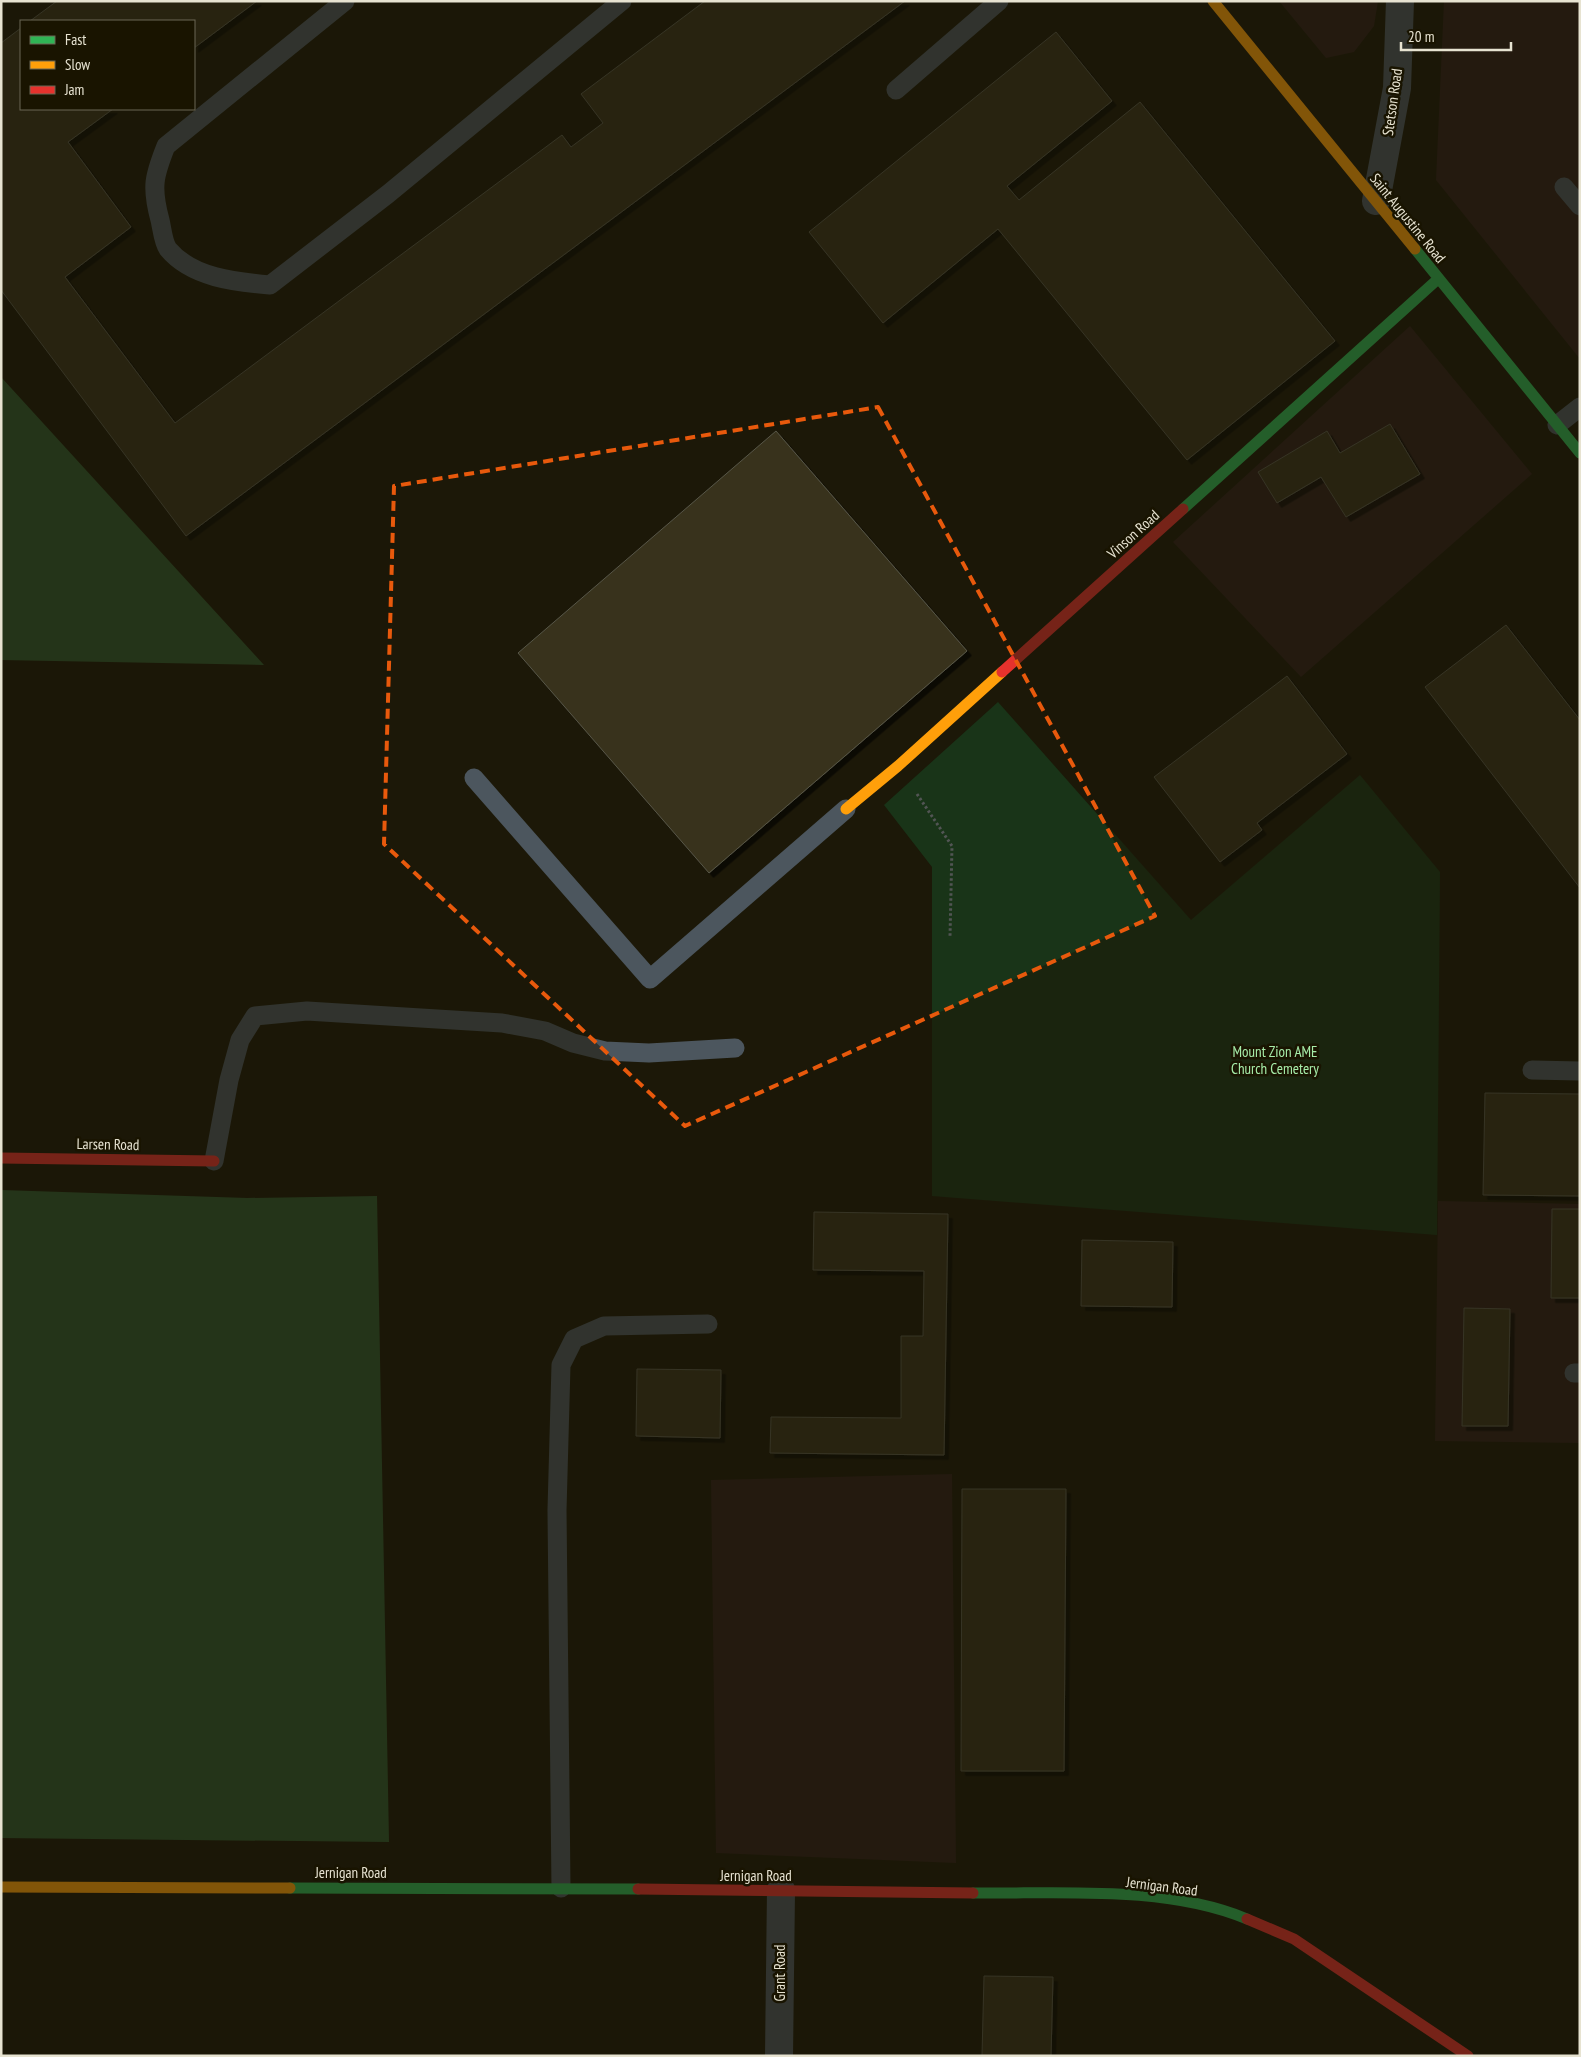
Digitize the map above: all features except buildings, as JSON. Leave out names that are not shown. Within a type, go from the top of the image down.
[{"type":"street","name":"Saint Augustine Road","points":[[1213,1],[1580,453]]},
{"type":"street","name":"Stetson Road","points":[[1376,201],[1397,88],[1400,1]]},
{"type":"street","name":"Vinson Road","points":[[846,809],[898,766],[1438,279]]},
{"type":"street","name":"Larsen Road","points":[[1,1158],[214,1160]]},
{"type":"street","name":"Jernigan Road","points":[[1,1887],[781,1890],[1111,1895],[1174,1900],[1228,1911],[1294,1939],[1386,1999],[1468,2056]]},
{"type":"street","name":"Grant Road","points":[[779,2056],[781,1890]]},
{"type":"lane","points":[[345,1],[166,146],[155,174],[155,200],[168,248],[192,267],[228,281],[270,285],[388,194],[622,1]]},
{"type":"lane","points":[[896,90],[998,1]]},
{"type":"lane","points":[[1564,187],[1580,206]]},
{"type":"lane","points":[[1557,425],[1580,407]]},
{"type":"lane","points":[[474,778],[650,979],[846,809]]},
{"type":"lane","points":[[214,1160],[229,1080],[240,1040],[256,1016],[307,1011],[502,1023],[545,1031],[573,1043],[605,1051],[649,1052],[735,1048]]},
{"type":"lane","points":[[1532,1070],[1580,1071]]},
{"type":"lane","points":[[561,1888],[557,1510],[561,1365],[574,1339],[604,1326],[708,1324]]},
{"type":"path","points":[[898,766],[952,846],[950,937]]},
{"type":"highlighted area","points":[[878,407],[1155,916],[685,1126],[384,844],[394,486]]},
{"type":"shaded area","points":[[1279,1],[1378,1],[1374,26],[1354,52],[1326,58]]},
{"type":"shaded area","points":[[1444,1],[1580,1],[1580,359],[1436,180]]},
{"type":"shaded area","points":[[1410,326],[1532,474],[1301,677],[1173,542]]},
{"type":"shaded area","points":[[1438,1201],[1580,1204],[1580,1443],[1435,1441]]},
{"type":"shaded area","points":[[952,1474],[956,1863],[716,1853],[711,1480]]},
{"type":"green space","points":[[1,377],[264,665],[1,660]]},
{"type":"green space","name":"Mount Zion AME Church Cemetery","points":[[998,702],[1191,920],[1360,775],[1440,872],[1437,1235],[932,1196],[932,867],[884,805]]},
{"type":"green space","points":[[1,1190],[247,1198],[377,1196],[389,1842],[1,1838]]},
{"type":"traffic: fast","points":[[1415,249],[1580,453]]},
{"type":"traffic: fast","points":[[1183,509],[1438,279]]},
{"type":"traffic: fast","points":[[290,1888],[638,1889]]},
{"type":"traffic: fast","points":[[973,1893],[1077,1893],[1148,1896],[1216,1908],[1247,1919]]},
{"type":"traffic: slow","points":[[1213,1],[1415,249]]},
{"type":"traffic: slow","points":[[846,809],[898,766],[1002,672]]},
{"type":"traffic: slow","points":[[1,1887],[290,1888]]},
{"type":"traffic: jam","points":[[1002,672],[1183,509]]},
{"type":"traffic: jam","points":[[1,1158],[214,1161]]},
{"type":"traffic: jam","points":[[638,1889],[973,1893]]},
{"type":"traffic: jam","points":[[1247,1919],[1294,1939],[1468,2056]]}]
